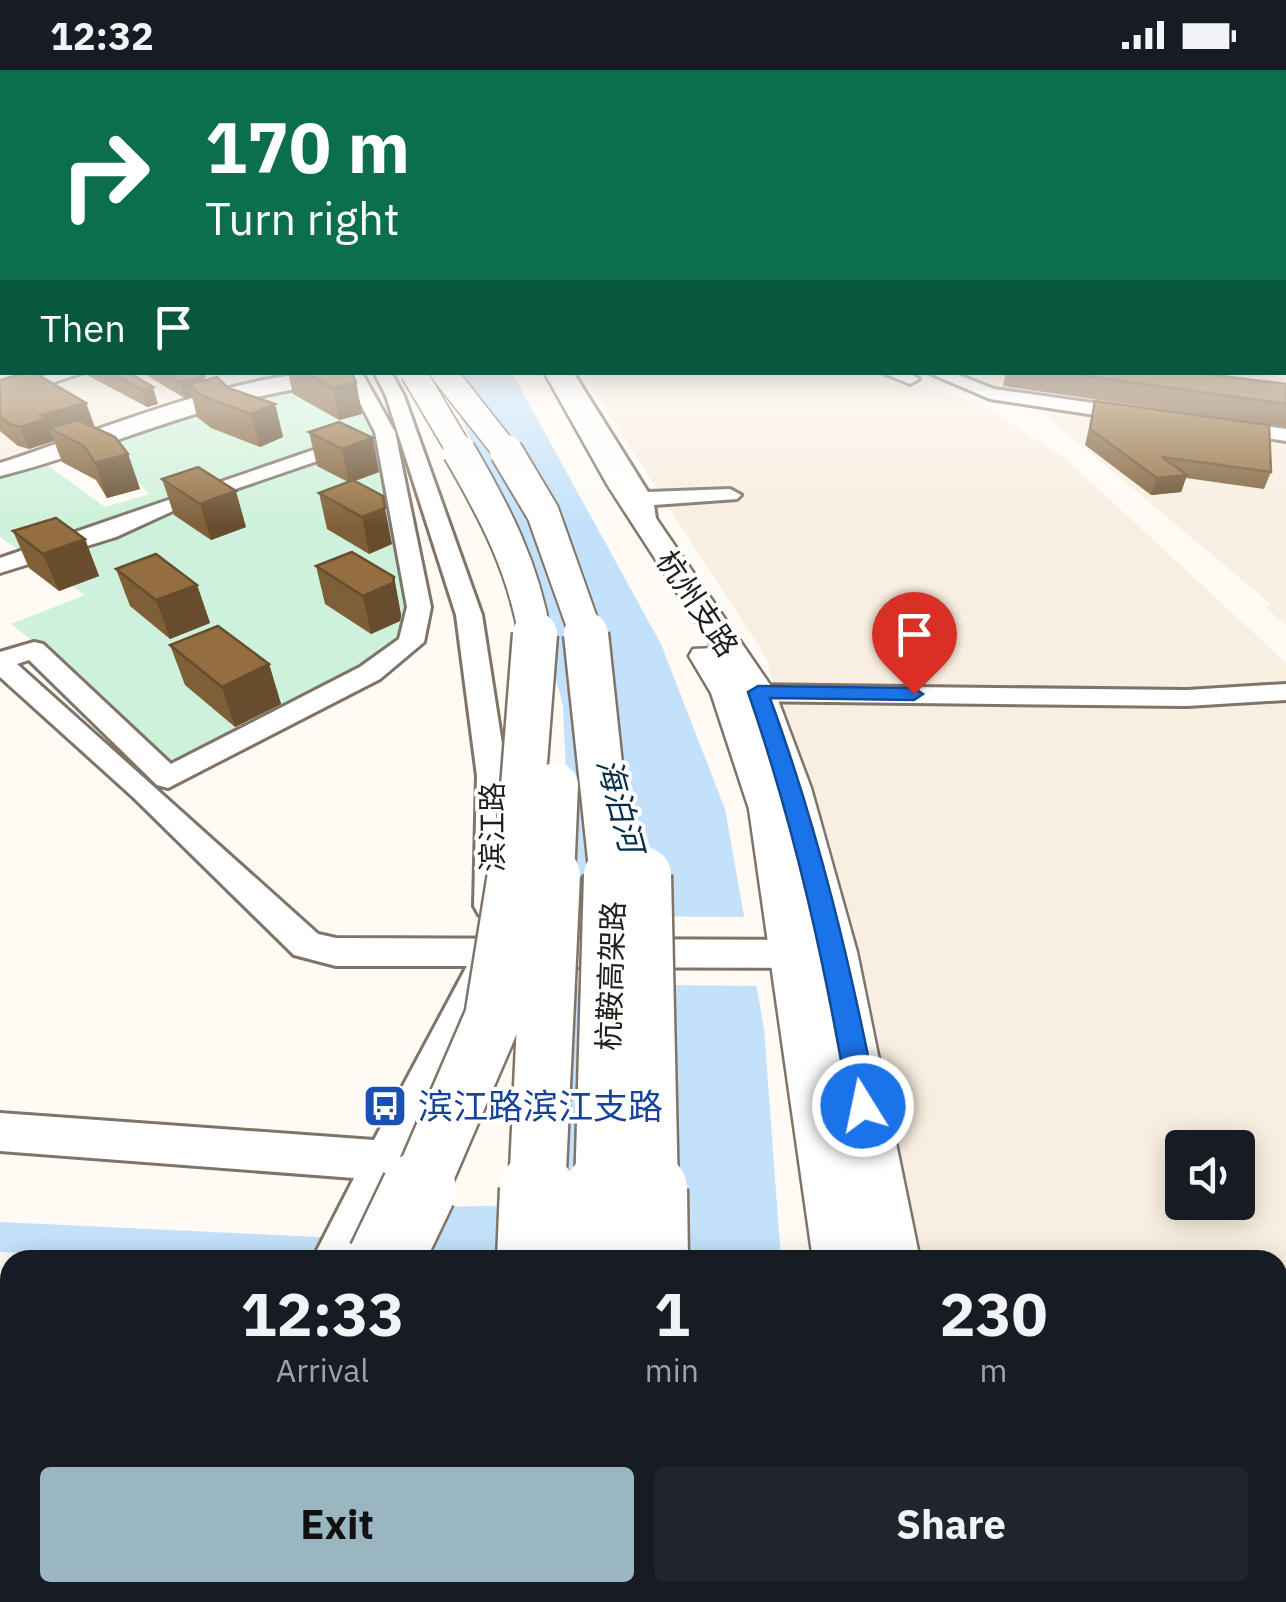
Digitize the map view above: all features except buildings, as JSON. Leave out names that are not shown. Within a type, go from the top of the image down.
[{"type":"highway","points":[[391,1250],[445,1136],[493,1018],[514,904],[536,643],[529,600],[500,520],[423,383]]},
{"type":"highway","name":"杭鞍高架路","points":[[425,383],[471,441],[516,518],[542,590],[556,656],[558,734],[534,1250]]},
{"type":"highway","name":"杭鞍高架路","points":[[453,383],[488,426],[543,513],[590,646],[614,896],[600,1250]]},
{"type":"highway","points":[[488,426],[528,471],[567,535],[606,644],[618,693],[637,799],[645,905],[651,1250]]},
{"type":"main road","name":"杭州支路","points":[[546,383],[628,499],[743,693]]},
{"type":"main road","name":"杭州支路","points":[[561,383],[743,693],[797,954],[841,1250]]},
{"type":"main road","name":"杭州支路","points":[[797,954],[888,1250]]},
{"type":"street","points":[[0,392],[24,383]]},
{"type":"street","points":[[0,392],[33,383]]},
{"type":"street","points":[[0,457],[76,441],[283,383]]},
{"type":"street","points":[[0,661],[34,650],[168,778],[370,673],[411,642],[419,607],[385,432],[359,383]]},
{"type":"street","name":"滨江路","points":[[340,1250],[388,1162],[434,1058],[504,951],[492,776],[469,614],[388,383]]},
{"type":"street","points":[[571,383],[628,499],[730,495]]},
{"type":"street","points":[[964,383],[990,394],[1152,417]]},
{"type":"street","points":[[0,470],[170,400],[230,388]]},
{"type":"street","points":[[1210,425],[1286,435]]},
{"type":"street","points":[[0,566],[385,432]]},
{"type":"street","points":[[0,661],[144,790],[306,945],[336,952],[797,954]]},
{"type":"street","points":[[743,693],[1187,698],[1286,692]]},
{"type":"street","points":[[0,1132],[388,1162]]},
{"type":"shaded area","points":[[24,383],[279,383],[0,465],[0,390]]},
{"type":"shaded area","points":[[589,383],[915,383],[979,403],[1067,460],[1286,663],[1286,1250],[905,1250],[767,659]]},
{"type":"shaded area","points":[[950,383],[1286,383],[1286,625],[1265,607],[1272,605],[1033,405],[991,398]]},
{"type":"green space","points":[[278,390],[302,396],[339,420],[370,412],[403,551],[411,642],[170,773],[27,661],[47,652],[11,624],[85,595],[0,537],[0,474],[42,461],[105,507],[149,494],[127,470],[78,448],[196,414],[211,428],[260,447],[282,436],[224,407]]},
{"type":"water","name":"海泊河","points":[[447,383],[518,383],[661,644],[725,809],[764,1029],[780,1250],[322,1250],[379,1208],[538,1205],[593,902],[570,868],[563,706],[528,573]]},
{"type":"pier","points":[[586,916],[749,917],[761,986],[573,984]]},
{"type":"waterway","points":[[0,1237],[261,1250]]},
{"type":"place","name":"滨江路滨江支路","points":[[385,1106]]},
{"type":"route","points":[[863,1106],[836,952],[792,788],[758,692],[914,694]]}]
